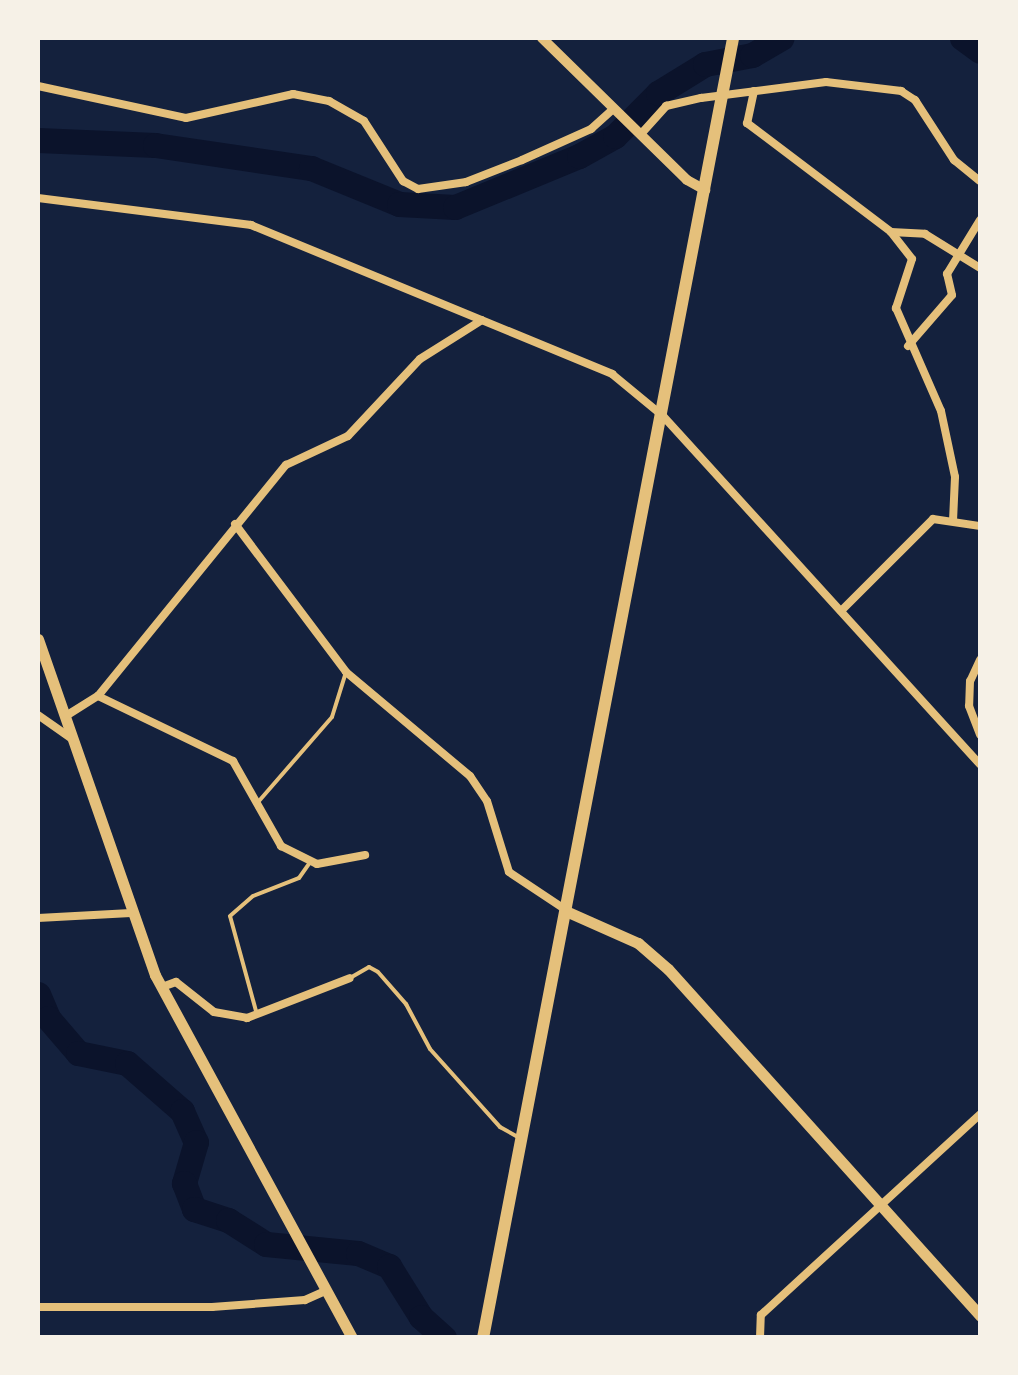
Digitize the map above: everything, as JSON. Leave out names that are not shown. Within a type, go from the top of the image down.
[{"type":"highway","points":[[483,1338],[733,40]]},
{"type":"main road","points":[[38,638],[69,714],[132,913],[162,987],[352,1338]]},
{"type":"main road","points":[[568,912],[638,944],[668,969],[980,1316]]},
{"type":"street","points":[[542,38],[705,190]]},
{"type":"street","points":[[640,132],[666,106],[826,82],[908,94],[954,160],[980,180]]},
{"type":"street","points":[[38,86],[186,118],[293,94],[330,101],[364,121],[403,181],[418,189],[466,182],[522,160],[590,128],[616,110]]},
{"type":"street","points":[[754,90],[747,123],[891,232],[912,259],[896,308],[908,346],[941,411],[955,477],[954,521]]},
{"type":"street","points":[[38,198],[251,226],[612,374],[662,416],[980,764]]},
{"type":"street","points":[[908,346],[952,295],[947,274],[980,220]]},
{"type":"street","points":[[891,232],[924,234],[980,268]]},
{"type":"street","points":[[69,714],[98,696],[234,524],[286,465],[348,436],[420,359],[482,320]]},
{"type":"street","points":[[841,612],[933,519],[980,526]]},
{"type":"street","points":[[234,524],[346,672],[470,776],[487,801],[510,872],[568,912]]},
{"type":"street","points":[[966,748],[980,736],[969,706],[970,681],[980,660]]},
{"type":"street","points":[[98,696],[233,762],[281,846],[311,861],[365,854]]},
{"type":"street","points":[[38,715],[76,744]]},
{"type":"street","points":[[38,918],[132,913]]},
{"type":"street","points":[[162,987],[176,982],[214,1012],[258,1017],[350,978]]},
{"type":"street","points":[[760,1338],[761,1315],[980,1114]]},
{"type":"street","points":[[38,1306],[212,1307],[305,1300],[327,1290]]},
{"type":"lane","points":[[255,804],[332,717],[346,672]]},
{"type":"lane","points":[[258,1017],[230,916],[253,896],[299,878],[311,861]]},
{"type":"lane","points":[[350,978],[368,966],[378,972],[406,1004],[430,1049],[500,1127],[524,1140]]},
{"type":"waterway","points":[[38,140],[155,145],[311,168],[399,204],[455,207],[579,156],[615,136],[658,93],[705,64],[752,55],[782,38]]},
{"type":"waterway","points":[[962,38],[980,51]]},
{"type":"waterway","points":[[38,994],[48,1018],[78,1053],[127,1063],[182,1111],[196,1142],[184,1183],[194,1209],[228,1220],[266,1244],[358,1253],[389,1266],[421,1317],[444,1338]]}]
